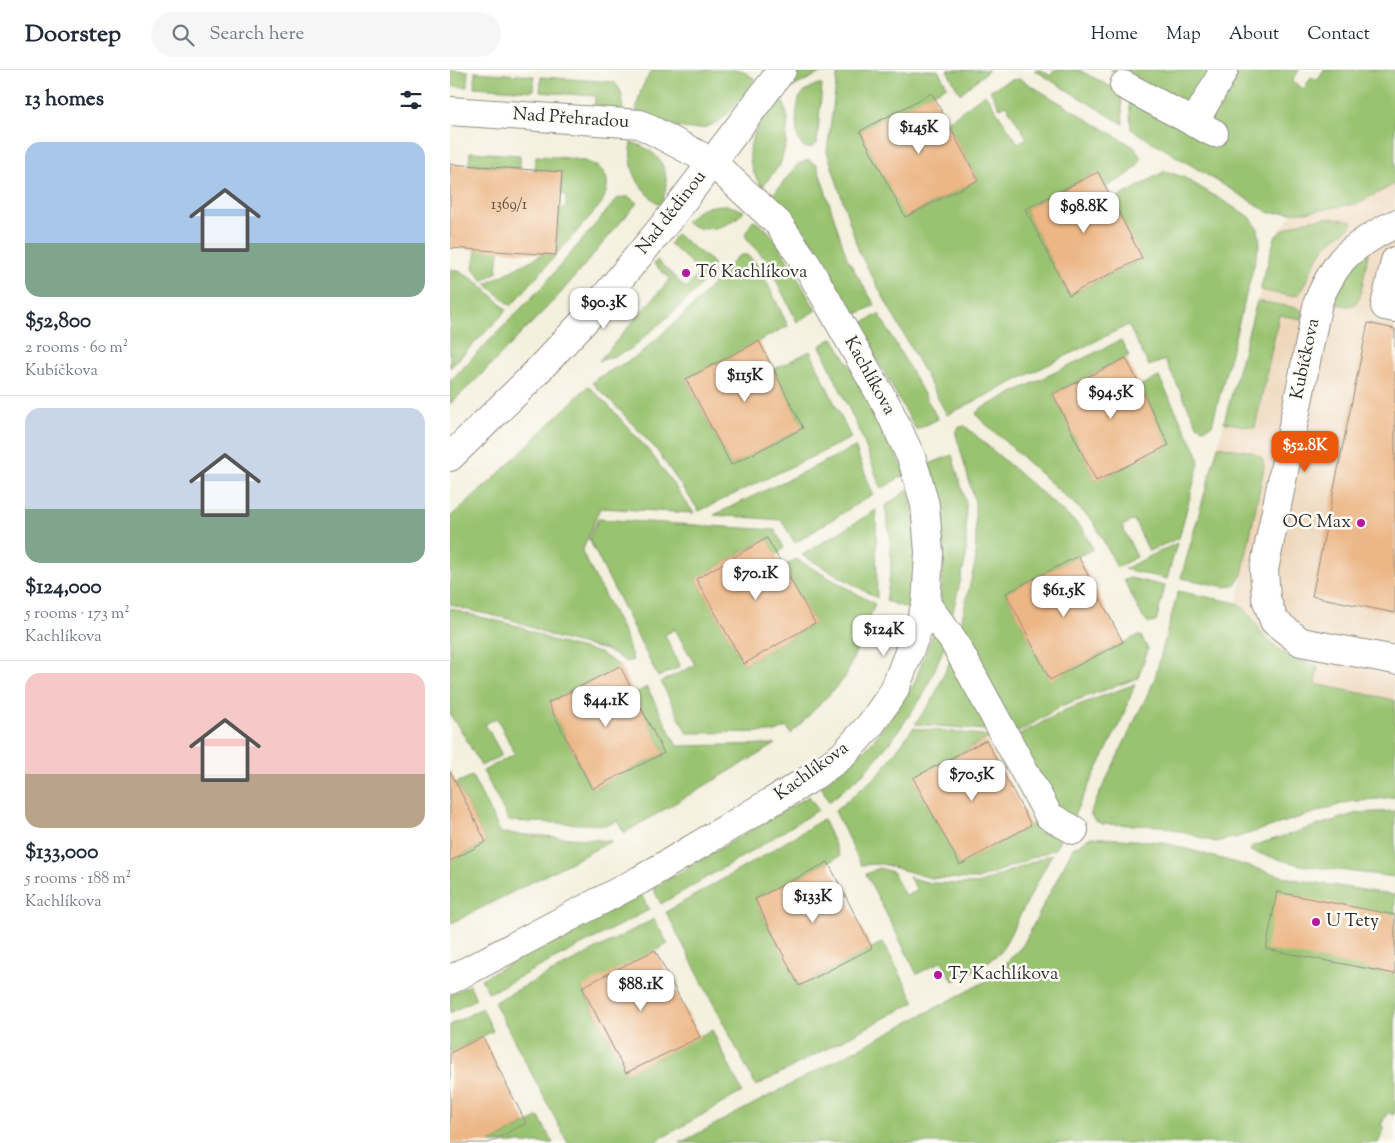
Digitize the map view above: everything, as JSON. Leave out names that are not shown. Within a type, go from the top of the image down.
[{"type":"street","name":"Nad dědinou","points":[[450,457],[528,381],[588,317],[662,228],[782,70]]},
{"type":"street","points":[[1124,85],[1204,128],[1224,70]]},
{"type":"street","name":"Nad Přehradou","points":[[450,111],[640,124],[712,162]]},
{"type":"street","name":"Kachlíkova","points":[[450,980],[640,880],[808,780],[842,756],[871,724],[894,691],[920,623],[926,604],[930,552],[925,505],[911,457],[888,408],[807,265],[778,223],[712,162]]},
{"type":"street","name":"Kubíčkova","points":[[1388,227],[1342,259],[1328,280],[1318,302],[1264,570],[1266,598],[1274,621],[1301,642],[1395,660]]},
{"type":"street","points":[[1395,260],[1386,306],[1395,308]]},
{"type":"street","points":[[926,604],[953,640],[1049,816],[1074,830]]},
{"type":"shaded area","points":[[1395,184],[1395,700],[1314,684],[1318,666],[1310,665],[1279,650],[1260,631],[1244,607],[1237,603],[1264,467],[1252,452],[1218,446],[1275,237],[1293,213],[1332,209],[1356,204]]},
{"type":"green space","points":[[450,70],[468,71],[467,87],[450,86]]},
{"type":"green space","points":[[653,70],[742,70],[755,79],[740,100],[724,117],[704,128],[692,129],[678,127],[636,113],[641,90]]},
{"type":"green space","points":[[798,70],[826,70],[791,88],[787,88],[786,86]]},
{"type":"green space","points":[[838,70],[938,70],[947,86],[860,131],[906,217],[978,180],[947,122],[985,94],[1018,143],[1027,138],[1006,105],[1000,108],[990,90],[1010,80],[1020,79],[1134,147],[1141,158],[1135,168],[1121,179],[1105,187],[1097,172],[1025,209],[1069,295],[1142,258],[1112,201],[1165,171],[1183,177],[1250,217],[1258,229],[1260,242],[1212,425],[1204,429],[1197,425],[1165,360],[1149,366],[1128,325],[947,415],[859,252],[827,151]]},
{"type":"green space","points":[[947,70],[989,70],[960,94]]},
{"type":"green space","points":[[1034,70],[1041,70],[1051,76],[1054,70],[1079,70],[1121,92],[1123,124]]},
{"type":"green space","points":[[1110,70],[1218,70],[1192,114]]},
{"type":"green space","points":[[1231,70],[1299,70],[1292,82],[1304,89],[1311,77],[1318,80],[1324,70],[1395,70],[1395,184],[1356,204],[1306,212],[1270,213],[1131,129],[1129,97],[1204,121]]},
{"type":"green space","points":[[475,72],[534,76],[533,91],[474,87]]},
{"type":"green space","points":[[541,77],[614,82],[622,95],[622,111],[594,109],[595,96],[540,92]]},
{"type":"green space","points":[[815,85],[822,85],[817,144],[809,148],[803,146],[799,140],[796,121],[800,97]]},
{"type":"green space","points":[[778,97],[784,104],[788,119],[786,144],[780,165],[762,187],[754,174],[750,162],[750,151],[756,130]]},
{"type":"green space","points":[[631,142],[651,152],[663,166],[666,184],[661,206],[646,192],[636,178],[631,162]]},
{"type":"green space","points":[[470,152],[520,155],[520,169],[469,165]]},
{"type":"green space","points":[[536,156],[576,159],[589,163],[600,168],[606,177],[607,188],[601,204],[556,255],[560,208],[566,208],[566,195],[561,194],[562,172],[535,170]]},
{"type":"green space","points":[[808,160],[817,165],[847,258],[875,305],[853,316],[809,240],[792,215],[772,196],[798,164]]},
{"type":"green space","points":[[629,197],[637,203],[560,294],[450,404],[450,381],[541,288],[617,199]]},
{"type":"green space","points":[[727,205],[744,211],[732,222],[716,228],[700,228],[685,222],[703,208]]},
{"type":"green space","points":[[1327,218],[1352,221],[1353,223],[1322,251],[1298,295],[1290,296],[1260,290],[1275,237],[1287,228],[1299,223]]},
{"type":"green space","points":[[753,220],[766,229],[775,239],[816,310],[797,322],[767,262],[745,234]]},
{"type":"green space","points":[[676,234],[714,265],[688,298],[631,349],[599,361],[670,279],[654,264],[657,260],[686,288],[701,272],[670,244]]},
{"type":"green space","points":[[476,249],[499,251],[497,272],[483,281],[473,268]]},
{"type":"green space","points":[[1369,249],[1360,297],[1354,305],[1347,306],[1329,302],[1341,276]]},
{"type":"green space","points":[[543,254],[556,255],[511,306],[486,284]]},
{"type":"green space","points":[[741,255],[747,255],[759,266],[788,326],[686,379],[731,465],[803,428],[773,370],[810,351],[851,438],[699,511],[655,448],[592,383],[597,378],[639,355],[693,306],[736,258]]},
{"type":"green space","points":[[450,269],[473,279],[507,310],[450,368]]},
{"type":"green space","points":[[1257,301],[1298,308],[1303,312],[1302,319],[1279,315],[1255,428],[1224,422]]},
{"type":"green space","points":[[879,314],[938,419],[916,430],[858,325]]},
{"type":"green space","points":[[833,338],[871,401],[905,474],[881,489],[863,439],[820,346]]},
{"type":"green space","points":[[1121,340],[1129,356],[1053,394],[1096,481],[1169,445],[1140,386],[1159,377],[1197,453],[1199,463],[1179,538],[1149,551],[1134,520],[1122,526],[1137,557],[1117,567],[1093,521],[979,418],[976,413],[980,409]]},
{"type":"green space","points":[[588,386],[608,405],[650,452],[694,513],[600,508],[582,552],[624,633],[633,660],[627,662],[606,650],[557,638],[513,620],[450,604],[450,517],[490,482]]},
{"type":"green space","points":[[965,426],[1082,528],[1093,549],[1006,593],[1050,679],[1137,636],[1141,636],[1148,649],[1138,678],[1063,705],[1014,735],[958,635],[976,559],[975,502],[956,434],[956,430]]},
{"type":"green space","points":[[1218,446],[1252,452],[1262,458],[1264,467],[1242,575],[1236,584],[1226,587],[1181,578]]},
{"type":"green space","points":[[855,447],[873,494],[795,543],[781,520],[714,515]]},
{"type":"green space","points":[[952,455],[966,503],[966,557],[951,620],[940,602],[944,552],[941,512],[929,464]]},
{"type":"green space","points":[[909,489],[918,554],[912,610],[886,601],[891,568],[890,537],[885,506]]},
{"type":"green space","points":[[876,510],[877,598],[802,555]]},
{"type":"green space","points":[[598,519],[775,530],[784,548],[776,555],[767,538],[696,579],[744,664],[815,623],[783,567],[796,559],[875,604],[845,678],[791,734],[787,727],[776,732],[687,733],[661,682],[695,665],[675,629],[665,635],[680,667],[658,677],[589,539]]},
{"type":"green space","points":[[1177,543],[1167,579],[1124,569]]},
{"type":"green space","points":[[1130,578],[1165,586],[1156,622],[1149,623],[1143,618],[1124,580]]},
{"type":"green space","points":[[1178,591],[1241,605],[1250,614],[1270,643],[1293,658],[1318,666],[1315,684],[1395,700],[1395,797],[1348,802],[1238,837],[1216,842],[1161,826],[1102,824],[1094,820],[1090,813],[1154,681]]},
{"type":"green space","points":[[450,608],[518,626],[556,642],[600,653],[620,666],[548,703],[592,789],[664,753],[634,694],[647,687],[677,746],[776,744],[624,833],[617,821],[607,825],[509,821],[483,771],[515,754],[497,718],[485,724],[502,755],[481,766],[450,715]]},
{"type":"green space","points":[[934,630],[947,641],[924,694],[892,740],[865,772],[829,802],[821,786],[870,745],[914,684]]},
{"type":"green space","points":[[953,654],[995,731],[915,724],[933,699]]},
{"type":"green space","points":[[1135,684],[1121,721],[1074,815],[1061,813],[1015,737],[1065,710]]},
{"type":"green space","points":[[913,728],[992,736],[913,778],[960,864],[1031,825],[1040,813],[1064,832],[1055,849],[978,879],[931,878],[882,864],[861,865],[835,811],[880,773]]},
{"type":"green space","points":[[472,776],[501,833],[612,841],[452,923],[450,919],[450,861],[486,842],[456,783]]},
{"type":"green space","points":[[809,796],[818,810],[661,904],[653,888]]},
{"type":"green space","points":[[1395,811],[1395,877],[1299,865],[1250,851],[1252,846],[1357,813]]},
{"type":"green space","points":[[823,819],[840,856],[755,899],[799,986],[883,942],[915,1002],[756,1086],[666,912]]},
{"type":"green space","points":[[1091,837],[1162,842],[1293,879],[1395,895],[1395,1112],[1393,1115],[1388,1112],[1381,1125],[1385,1128],[1378,1143],[680,1143],[992,978],[1023,945],[1073,848]]},
{"type":"green space","points":[[1052,854],[1001,952],[982,966],[953,981],[942,961],[917,974],[866,874],[879,868],[893,872],[905,896],[917,890],[909,877],[930,883],[978,884]]},
{"type":"green space","points":[[641,894],[649,910],[489,993],[481,979]]},
{"type":"green space","points":[[654,919],[668,944],[582,988],[626,1073],[712,1030],[742,1092],[653,1143],[568,1143],[494,1002]]},
{"type":"green space","points":[[470,985],[476,999],[450,1013],[450,995]]},
{"type":"green space","points":[[482,1008],[493,1031],[450,1053],[450,1025]]},
{"type":"green space","points":[[539,1117],[553,1143],[489,1143]]},
{"type":"building","points":[[932,93],[978,180],[905,217],[860,131]]},
{"type":"building","points":[[450,164],[562,172],[556,255],[450,248]]},
{"type":"building","points":[[1098,172],[1142,258],[1069,295],[1025,209]]},
{"type":"building","name":"OC Max","points":[[1368,323],[1395,329],[1395,613],[1312,596]]},
{"type":"building","points":[[759,341],[803,428],[731,465],[686,379]]},
{"type":"building","points":[[1126,358],[1169,445],[1096,481],[1053,394]]},
{"type":"building","points":[[767,538],[815,623],[744,664],[696,579]]},
{"type":"building","points":[[1078,556],[1123,642],[1050,680],[1006,593]]},
{"type":"building","points":[[620,666],[664,753],[592,789],[548,703]]},
{"type":"building","points":[[986,740],[1031,825],[960,865],[913,778]]},
{"type":"building","points":[[450,771],[486,842],[450,861]]},
{"type":"building","points":[[828,862],[872,948],[799,986],[755,899]]},
{"type":"building","points":[[1277,892],[1395,915],[1395,974],[1266,949]]},
{"type":"building","points":[[655,950],[700,1037],[626,1073],[582,987]]},
{"type":"building","points":[[483,1037],[526,1123],[489,1143],[450,1143],[450,1053]]},
{"type":"place","name":"T6 Kachlíkova","points":[[686,273]]},
{"type":"place","name":"OC Max","points":[[1361,523]]},
{"type":"place","name":"U Tety","points":[[1316,922]]},
{"type":"place","name":"T7 Kachlíkova","points":[[938,975]]}]
